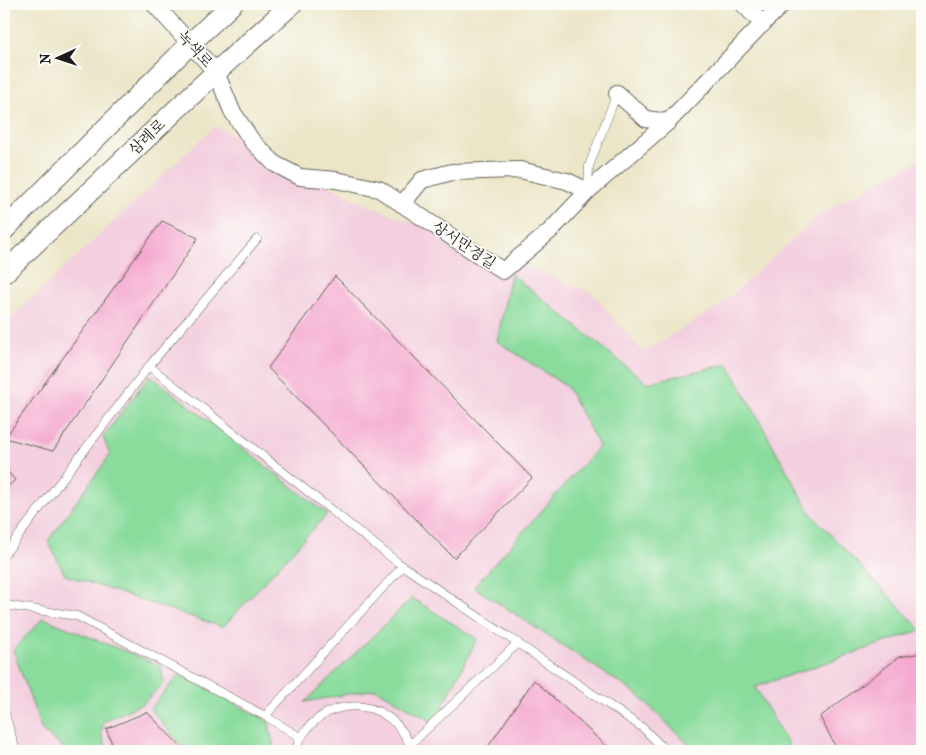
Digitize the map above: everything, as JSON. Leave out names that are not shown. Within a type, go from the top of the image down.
[{"type":"street","name":"녹색로","points":[[154,4],[216,72]]},
{"type":"street","points":[[4,230],[190,43],[232,4]]},
{"type":"street","name":"삼례로","points":[[4,273],[216,72],[292,4]]},
{"type":"street","points":[[743,4],[762,24]]},
{"type":"street","name":"상서만경길","points":[[216,72],[232,111],[252,141],[275,164],[300,177],[336,180],[379,189],[503,271],[550,231],[588,191],[668,122],[783,4]]},
{"type":"street","points":[[617,93],[646,119],[668,122]]},
{"type":"street","points":[[402,204],[422,180],[452,172],[520,170],[567,181],[588,191]]},
{"type":"lane","points":[[588,191],[589,166],[617,93]]},
{"type":"lane","points":[[4,555],[149,366],[257,239]]},
{"type":"lane","points":[[149,366],[403,566],[643,728],[666,751]]},
{"type":"lane","points":[[264,716],[403,566]]},
{"type":"lane","points":[[4,605],[77,616],[300,737]]},
{"type":"lane","points":[[295,751],[300,737],[313,722],[329,711],[348,706],[358,706],[377,711],[394,721],[406,736],[412,748],[518,643]]},
{"type":"lane","points":[[4,711],[16,751]]},
{"type":"shaded area","points":[[215,126],[364,204],[592,293],[643,353],[718,307],[822,213],[922,158],[922,751],[4,751],[4,325]]},
{"type":"green space","points":[[511,274],[647,383],[728,364],[811,514],[921,630],[755,687],[792,751],[695,751],[638,695],[474,587],[599,446],[567,387],[497,341]]},
{"type":"green space","points":[[150,375],[327,514],[223,627],[65,575],[48,541],[110,455],[103,437]]},
{"type":"green space","points":[[412,598],[477,639],[434,723],[376,689],[305,702]]},
{"type":"green space","points":[[43,618],[161,666],[164,683],[143,703],[103,722],[101,734],[108,751],[67,751],[42,731],[13,650]]},
{"type":"green space","points":[[180,674],[269,722],[274,751],[186,751],[150,709]]},
{"type":"building","points":[[162,221],[198,238],[53,451],[5,438]]},
{"type":"building","points":[[335,276],[532,478],[454,558],[268,368]]},
{"type":"building","points":[[4,467],[15,480],[4,490]]},
{"type":"building","points":[[922,653],[922,751],[838,751],[820,717],[899,657]]},
{"type":"building","points":[[534,680],[612,751],[485,751]]},
{"type":"building","points":[[147,712],[185,751],[115,751],[106,729]]}]
